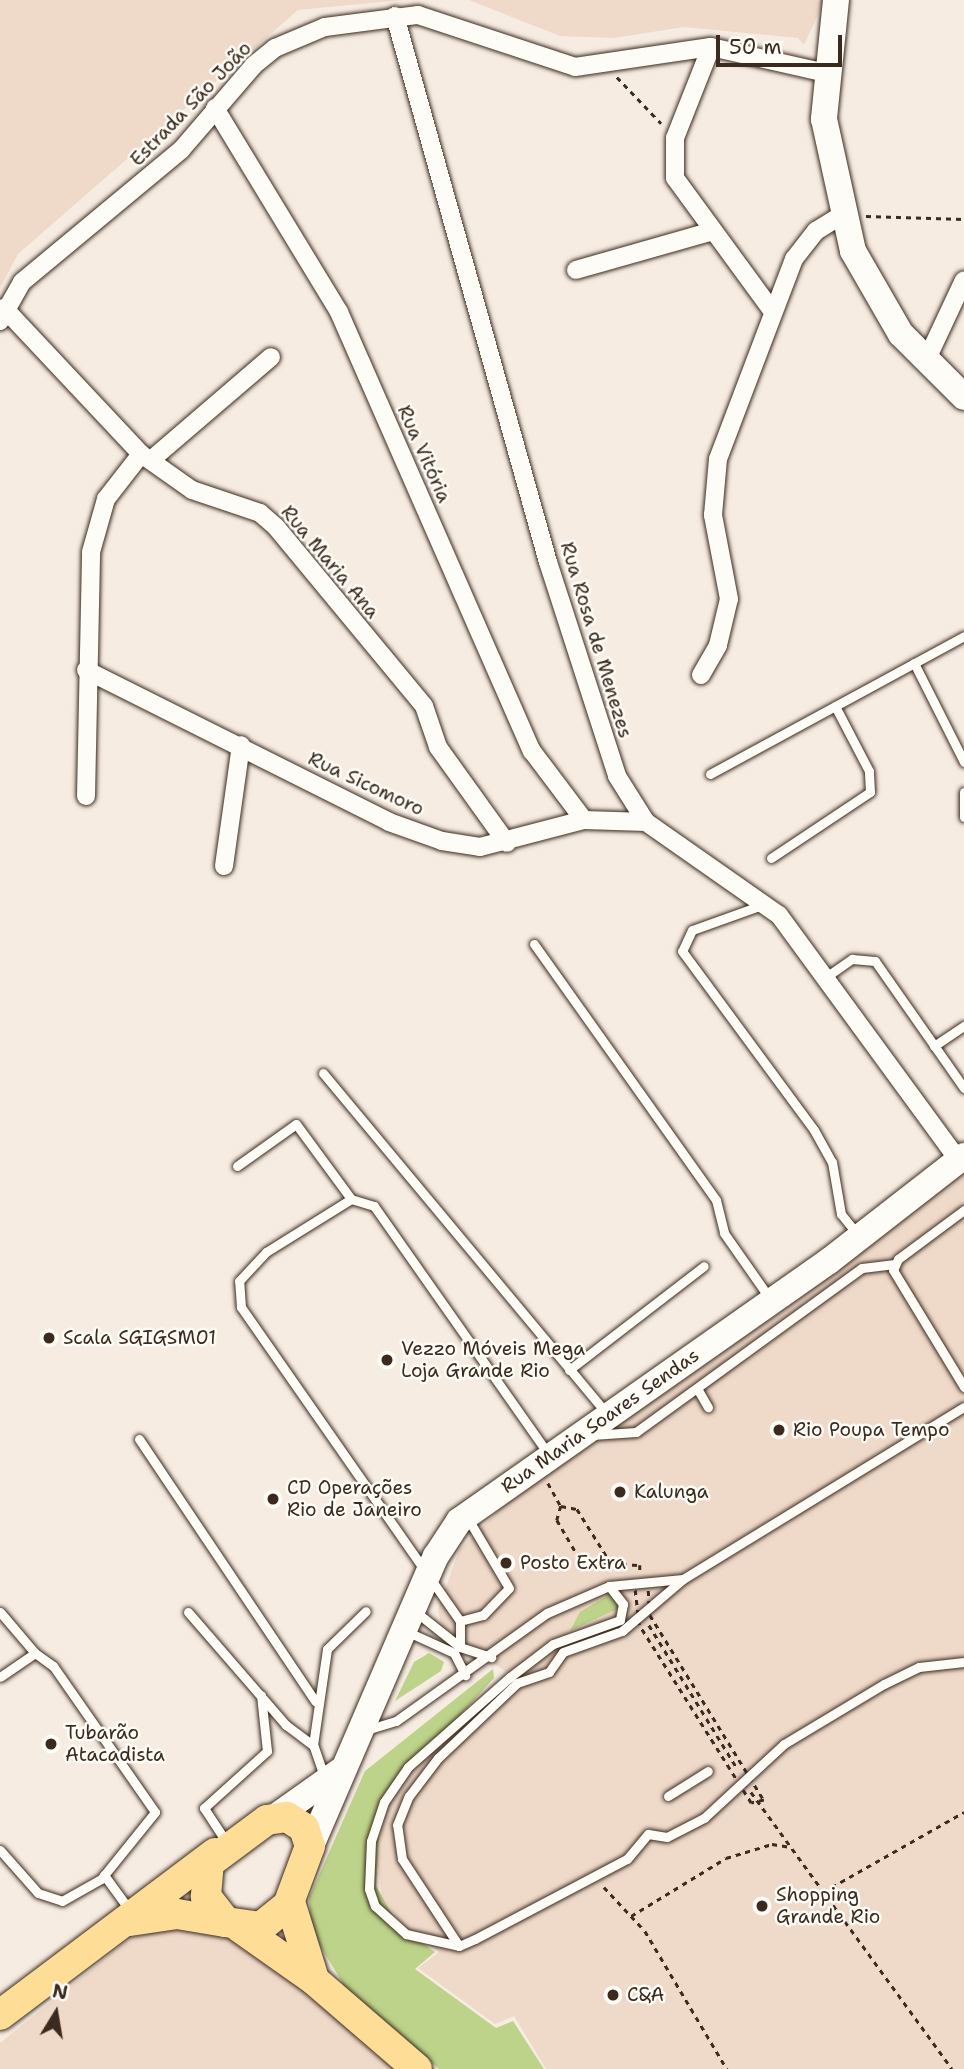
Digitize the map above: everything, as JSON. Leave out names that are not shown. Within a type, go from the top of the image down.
[{"type":"main road","points":[[836,0],[826,73],[824,119],[842,215],[867,282],[926,361],[964,397]]},
{"type":"main road","name":"Rua Maria Soares Sendas","points":[[310,1848],[333,1776],[358,1733],[446,1538],[466,1515],[772,1301],[961,1158]]},
{"type":"main road","name":"Rua Maria Soares Sendas","points":[[275,1817],[333,1776]]},
{"type":"main road","points":[[0,2015],[225,1847],[275,1817],[300,1824],[310,1848],[290,1902],[268,1924],[233,1925],[177,1914],[130,1919]]},
{"type":"main road","points":[[225,1847],[204,1885],[210,1906],[233,1925],[314,1980],[416,2069]]},
{"type":"main road","points":[[290,1902],[314,1980]]},
{"type":"street","name":"Estrada São João","points":[[2,315],[22,282],[181,150],[254,65],[298,36],[395,16],[439,18],[575,67],[607,66],[711,47],[826,73]]},
{"type":"street","name":"Rua Rosa de Menezes","points":[[395,16],[580,666],[617,776],[646,822],[764,904],[826,978],[961,1158]]},
{"type":"street","points":[[711,47],[675,138],[675,178],[709,232],[771,309]]},
{"type":"street","name":"Rua Vitória","points":[[215,108],[339,312],[533,751],[584,820]]},
{"type":"street","points":[[701,675],[718,645],[729,599],[713,515],[718,459],[771,309],[804,245],[842,215]]},
{"type":"street","points":[[576,270],[709,232]]},
{"type":"street","points":[[926,361],[964,280]]},
{"type":"street","name":"Rua Maria Ana","points":[[2,315],[146,457],[192,490],[260,513],[276,527],[424,706],[438,747],[507,843]]},
{"type":"street","points":[[86,796],[86,670],[97,524],[121,473],[146,457],[271,357]]},
{"type":"street","name":"Rua Sicomoro","points":[[86,670],[241,745],[389,822],[442,841],[507,843],[584,820],[646,822]]},
{"type":"street","points":[[224,866],[241,745]]},
{"type":"lane","points":[[710,774],[964,636]]},
{"type":"lane","points":[[914,663],[964,762]]},
{"type":"lane","points":[[771,858],[870,792],[869,771],[835,706]]},
{"type":"lane","points":[[964,792],[964,817]]},
{"type":"lane","points":[[764,904],[692,930],[682,951],[814,1130],[832,1162],[841,1214],[860,1237]]},
{"type":"lane","points":[[534,944],[716,1200],[730,1244],[772,1301]]},
{"type":"lane","points":[[826,978],[859,956],[875,961],[964,1087]]},
{"type":"lane","points":[[934,1046],[964,1026]]},
{"type":"lane","points":[[323,1073],[609,1416]]},
{"type":"lane","points":[[237,1166],[296,1124],[351,1199],[374,1206],[403,1242],[544,1461]]},
{"type":"lane","points":[[351,1199],[266,1252],[239,1281],[236,1294],[427,1577],[460,1621],[460,1647]]},
{"type":"lane","points":[[583,1434],[618,1438],[636,1432],[698,1390],[862,1268],[895,1264],[964,1210]]},
{"type":"lane","points":[[895,1264],[895,1277],[963,1381]]},
{"type":"lane","points":[[569,1370],[704,1266]]},
{"type":"lane","points":[[698,1390],[708,1407]]},
{"type":"lane","points":[[459,1946],[402,1859],[397,1825],[409,1796],[438,1758],[517,1683],[549,1672],[563,1652],[644,1616],[682,1579],[964,1408]]},
{"type":"lane","points":[[139,1439],[314,1700]]},
{"type":"lane","points":[[460,1621],[483,1615],[509,1588],[466,1515]]},
{"type":"lane","points":[[358,1733],[396,1721],[491,1657],[548,1613],[609,1586],[682,1579]]},
{"type":"lane","points":[[609,1586],[623,1604],[620,1620],[553,1644],[510,1676],[408,1767],[378,1816],[368,1864],[375,1906],[406,1934],[459,1946],[594,1877],[642,1848],[648,1835],[667,1837],[688,1828],[746,1784],[784,1744],[884,1684],[919,1667],[964,1662]]},
{"type":"lane","points":[[313,1745],[314,1700],[327,1649],[366,1611]]},
{"type":"lane","points":[[0,1612],[35,1653],[53,1666],[152,1800],[152,1820],[104,1875],[54,1901],[38,1893],[0,1850]]},
{"type":"lane","points":[[188,1612],[261,1695],[313,1745],[333,1776]]},
{"type":"lane","points":[[410,1620],[460,1647],[491,1657]]},
{"type":"lane","points":[[410,1620],[454,1653],[465,1675]]},
{"type":"lane","points":[[0,1677],[35,1653]]},
{"type":"lane","points":[[225,1847],[204,1808],[267,1751],[261,1695]]},
{"type":"lane","points":[[668,1796],[708,1771]]},
{"type":"lane","points":[[104,1875],[130,1919]]},
{"type":"path","points":[[607,66],[675,138]]},
{"type":"path","points":[[842,215],[964,219]]},
{"type":"path","points":[[544,1461],[561,1506],[557,1520],[582,1563],[640,1565],[644,1616],[746,1784],[751,1803],[764,1800],[746,1784],[644,1616],[641,1581]]},
{"type":"path","points":[[561,1506],[577,1509],[610,1562]]},
{"type":"path","points":[[641,1581],[644,1616],[746,1784]]},
{"type":"path","points":[[758,1802],[952,2069]]},
{"type":"path","points":[[823,1892],[964,1812]]},
{"type":"path","points":[[631,1916],[726,1858],[772,1844],[791,1847]]},
{"type":"path","points":[[594,1877],[631,1916],[727,2069]]},
{"type":"shaded area","points":[[0,0],[402,0],[298,10],[18,254],[0,288]]},
{"type":"shaded area","points":[[469,0],[824,1],[804,45],[798,38],[684,27],[614,38],[560,36]]},
{"type":"shaded area","points":[[964,1169],[964,2069],[546,2069],[514,2016],[495,2024],[418,1968],[439,1952],[404,1926],[382,1898],[377,1861],[382,1820],[403,1777],[508,1673],[442,1627],[438,1610],[459,1550],[503,1506],[767,1320]]},
{"type":"shaded area","points":[[166,1928],[219,1931],[259,1951],[401,2069],[0,2069],[0,2043],[130,1938]]},
{"type":"green space","points":[[610,1594],[619,1608],[570,1631],[580,1612]]},
{"type":"green space","points":[[429,1653],[444,1662],[441,1671],[395,1701],[414,1662]]},
{"type":"green space","points":[[493,1669],[494,1678],[397,1784],[380,1826],[376,1886],[399,1926],[435,1952],[415,1969],[496,2028],[513,2021],[544,2069],[439,2069],[348,1992],[312,1932],[309,1898],[365,1771]]},
{"type":"place","name":"Scala SGIGSM01","points":[[49,1338]]},
{"type":"place","name":"Vezzo Móveis Mega Loja Grande Rio","points":[[387,1360]]},
{"type":"place","name":"Rio Poupa Tempo","points":[[779,1430]]},
{"type":"place","name":"Kalunga","points":[[620,1492]]},
{"type":"place","name":"CD Operações Rio de Janeiro","points":[[273,1499]]},
{"type":"place","name":"Posto Extra","points":[[506,1563]]},
{"type":"place","name":"Tubarão Atacadista","points":[[51,1744]]},
{"type":"place","name":"Shopping Grande Rio","points":[[762,1906]]},
{"type":"place","name":"C&A","points":[[613,1995]]}]
